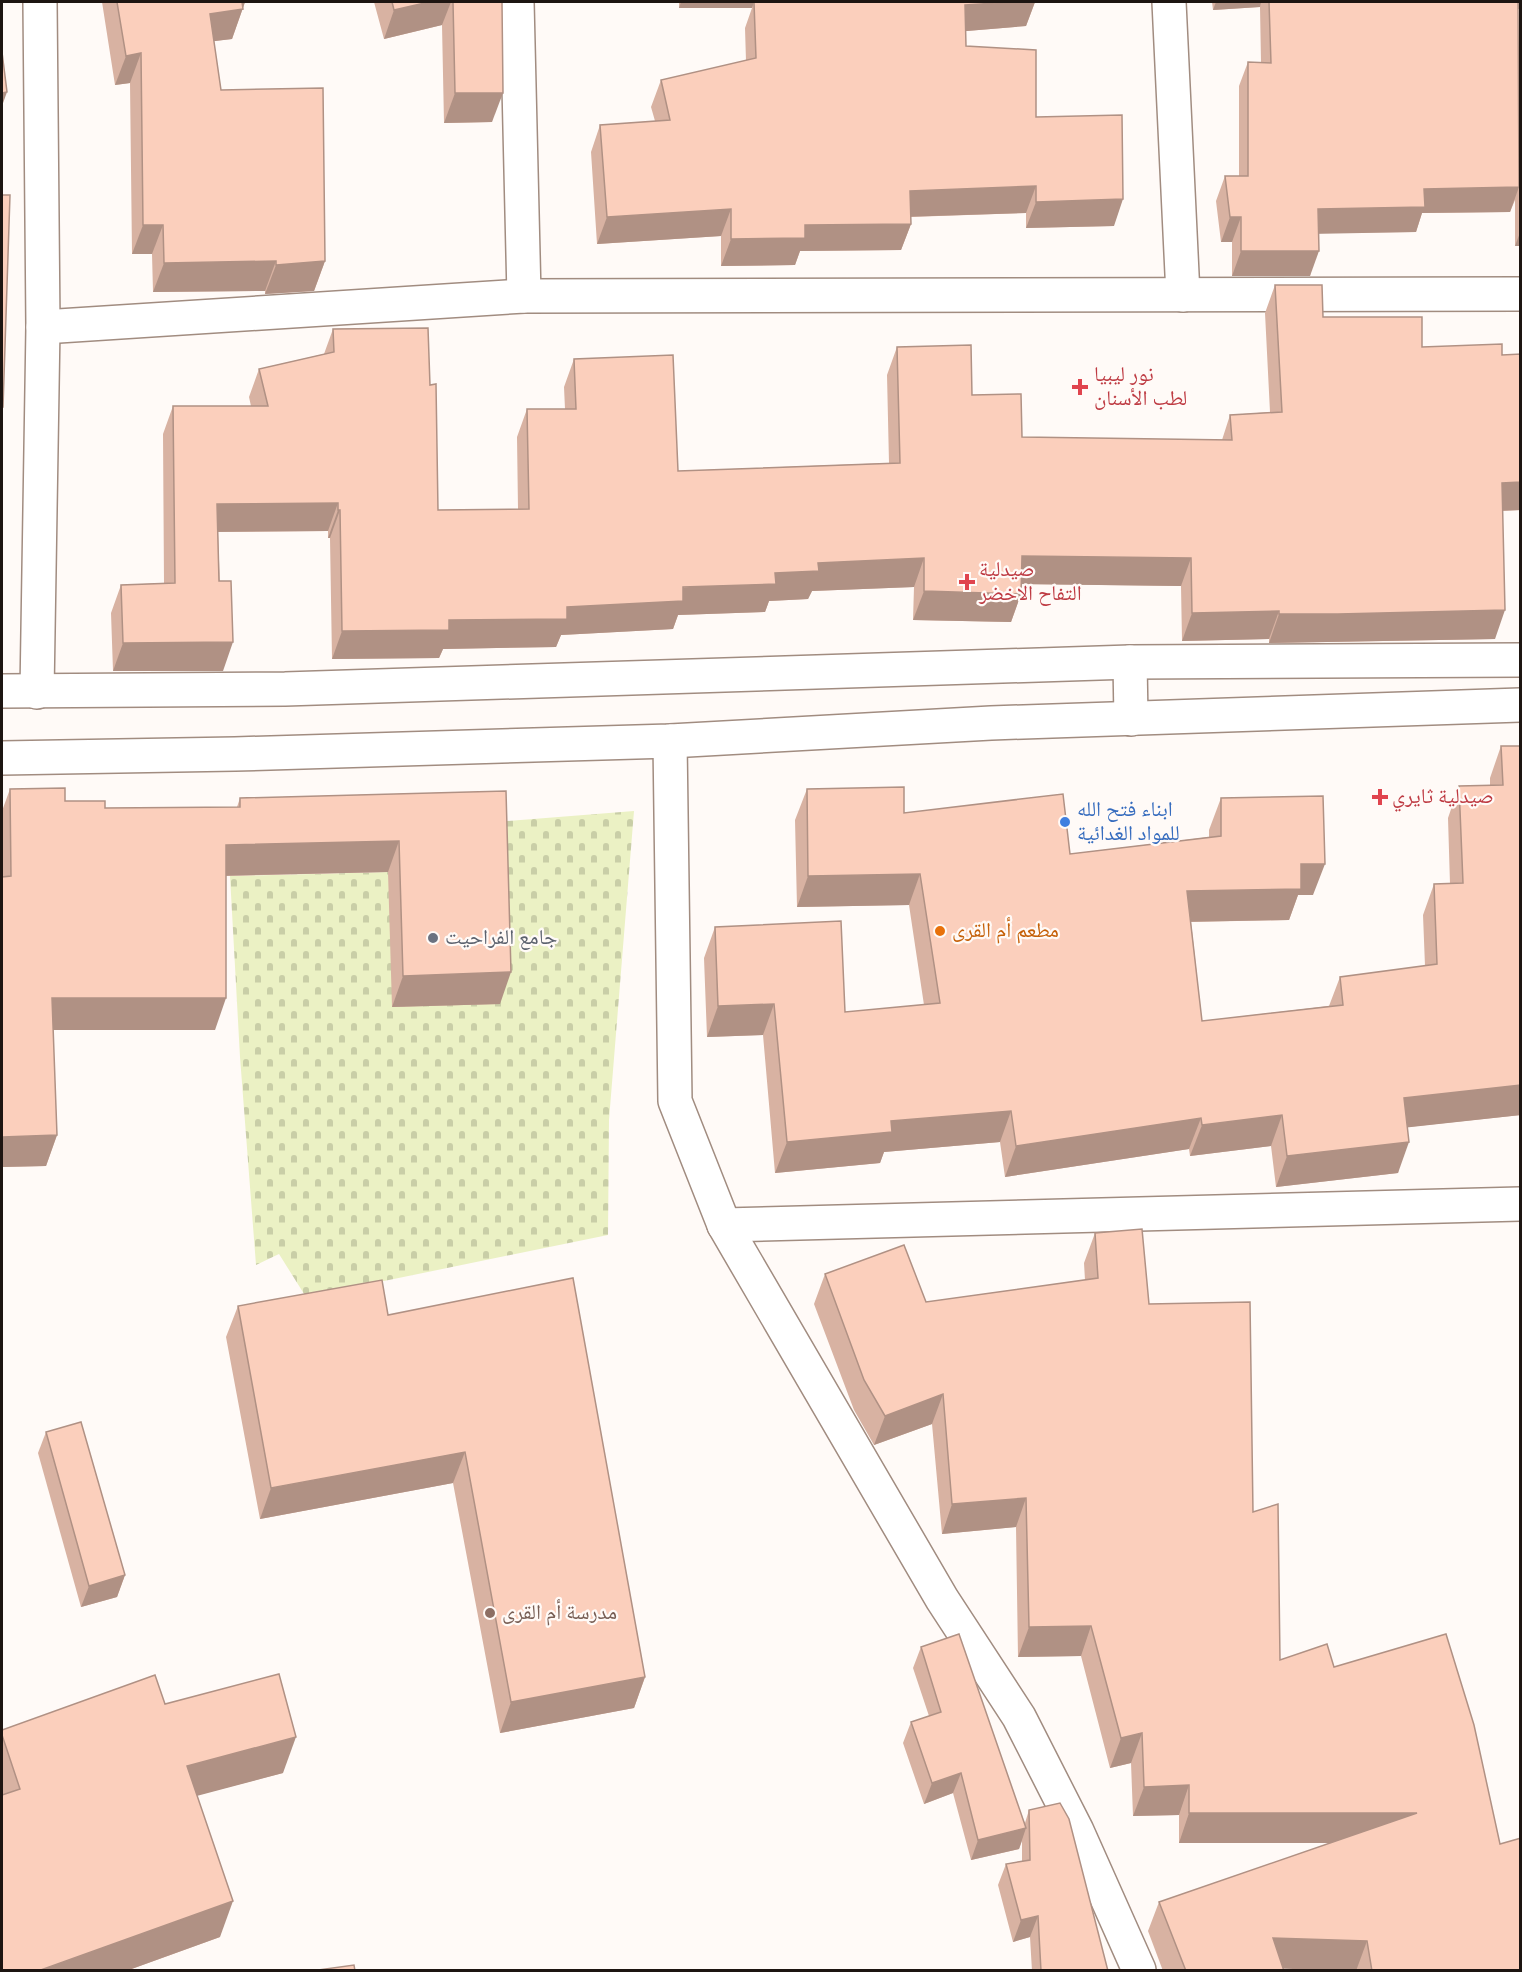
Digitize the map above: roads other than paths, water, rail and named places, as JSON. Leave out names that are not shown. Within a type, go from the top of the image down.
[{"type":"street","points":[[37,692],[43,327],[40,2]]},
{"type":"street","points":[[517,2],[524,296]]},
{"type":"street","points":[[1169,2],[1183,295]]},
{"type":"street","points":[[43,327],[524,296],[1521,294]]},
{"type":"street","points":[[2,691],[297,689],[1130,662],[1521,660]]},
{"type":"street","points":[[1130,662],[1131,719]]},
{"type":"street","points":[[2,758],[236,754],[670,741],[991,723],[1521,705]]},
{"type":"street","points":[[670,741],[675,1101],[724,1225],[942,1599],[1019,1717],[1077,1831],[1139,1971]]},
{"type":"street","points":[[724,1225],[1521,1204]]},
{"type":"place","name":"نور ليبيا لطب الأسنان","points":[[1080,387]]},
{"type":"place","name":"صيدلية التفاح الاخضر","points":[[967,582]]},
{"type":"place","name":"صيدلية ثايري","points":[[1380,797]]},
{"type":"place","name":"ابناء فتح الله للمواد الغدائية","points":[[1065,822]]},
{"type":"place","name":"مطعم أم القرى","points":[[940,931]]},
{"type":"place","name":"جامع الفراحيت","points":[[433,938]]},
{"type":"place","name":"مدرسة أم القرى","points":[[490,1613]]}]
